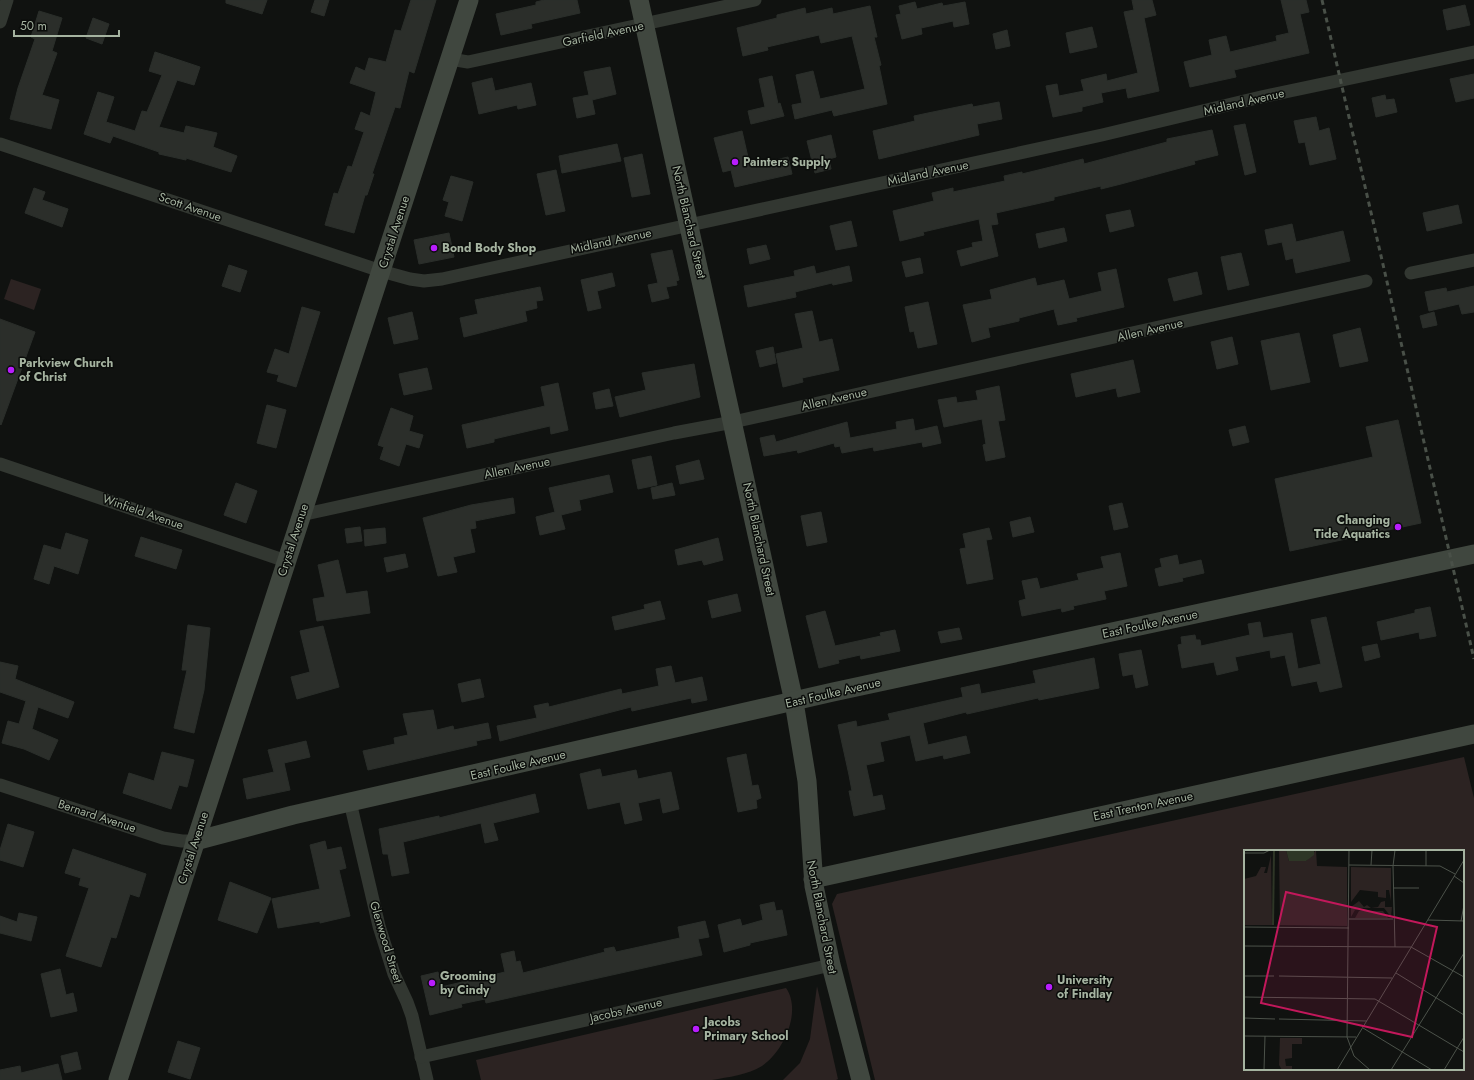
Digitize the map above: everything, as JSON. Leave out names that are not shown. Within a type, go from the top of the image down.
[{"type":"street","points":[[0,22],[7,0]]},
{"type":"street","name":"Crystal Avenue","points":[[118,1080],[469,0]]},
{"type":"street","name":"North Blanchard Street","points":[[638,0],[794,702],[807,781],[813,879],[831,965],[861,1080]]},
{"type":"street","name":"Garfield Avenue","points":[[450,59],[468,62],[755,0]]},
{"type":"street","name":"Midland Avenue","points":[[381,271],[410,279],[424,281],[442,279],[1102,135],[1268,96],[1474,52]]},
{"type":"street","name":"Scott Avenue","points":[[0,144],[381,271]]},
{"type":"street","points":[[1411,274],[1474,260]]},
{"type":"street","name":"Allen Avenue","points":[[301,515],[674,433],[733,422],[1366,281]]},
{"type":"street","name":"Winfield Avenue","points":[[0,464],[286,561]]},
{"type":"street","name":"East Foulke Avenue","points":[[195,841],[350,802],[794,702],[1474,554]]},
{"type":"street","name":"East Trenton Avenue","points":[[813,879],[1474,734]]},
{"type":"street","name":"Bernard Avenue","points":[[0,785],[163,838],[182,841],[195,841]]},
{"type":"street","name":"Glenwood Street","points":[[350,802],[380,926],[394,974],[407,1002],[427,1080]]},
{"type":"street","name":"Jacobs Avenue","points":[[421,1057],[831,965]]},
{"type":"shaded area","points":[[11,279],[41,289],[34,310],[4,299]]},
{"type":"shaded area","name":"University of Findlay","points":[[1464,757],[1474,798],[1474,1080],[875,1080],[832,904],[837,894]]},
{"type":"shaded area","points":[[817,986],[838,1079],[783,1080],[800,1063],[810,1039]]},
{"type":"shaded area","points":[[786,988],[790,997],[792,1008],[788,1030],[783,1041],[777,1051],[762,1066],[744,1074],[712,1080],[481,1080],[476,1060]]},
{"type":"building","points":[[226,0],[267,0],[262,14],[226,3]]},
{"type":"building","points":[[315,0],[329,0],[324,16],[311,12]]},
{"type":"building","points":[[411,0],[436,0],[414,73],[409,71],[400,108],[395,107],[372,174],[374,174],[367,195],[365,195],[354,233],[325,225],[334,193],[338,194],[348,166],[352,167],[364,132],[355,129],[361,112],[370,116],[376,92],[350,83],[356,67],[365,71],[369,58],[386,62],[395,30],[401,31]]},
{"type":"building","points":[[544,0],[577,0],[580,13],[531,24],[532,28],[501,35],[496,14],[536,5],[536,2]]},
{"type":"building","points":[[1132,0],[1152,0],[1156,15],[1144,18],[1159,91],[1128,98],[1126,88],[1101,93],[1103,102],[1082,107],[1082,111],[1053,117],[1046,86],[1057,84],[1059,96],[1084,91],[1081,80],[1106,74],[1107,81],[1138,73],[1124,12],[1134,10]]},
{"type":"building","points":[[1281,0],[1306,0],[1309,12],[1300,14],[1309,53],[1234,70],[1236,77],[1190,87],[1184,62],[1212,55],[1209,40],[1226,36],[1230,52],[1277,41],[1276,36],[1289,33]]},
{"type":"building","points":[[915,2],[917,9],[942,3],[943,6],[965,2],[969,24],[954,27],[953,21],[921,28],[922,34],[902,39],[896,15],[901,14],[899,6]]},
{"type":"building","points":[[1465,5],[1470,25],[1447,30],[1443,10]]},
{"type":"building","points":[[870,6],[877,37],[874,37],[881,65],[879,66],[887,104],[834,116],[832,110],[795,119],[792,105],[802,103],[796,75],[813,71],[820,99],[865,89],[852,36],[821,43],[819,35],[767,47],[768,50],[743,56],[737,28],[777,18],[777,15],[805,8],[806,14],[832,8],[833,14]]},
{"type":"building","points":[[39,11],[62,18],[52,51],[57,53],[42,95],[59,100],[51,129],[10,119],[18,88],[35,39],[31,37]]},
{"type":"building","points":[[93,18],[109,24],[102,44],[86,38]]},
{"type":"building","points":[[1092,27],[1097,47],[1070,53],[1066,33]]},
{"type":"building","points":[[1007,30],[1010,46],[996,49],[993,34]]},
{"type":"building","points":[[155,52],[200,67],[194,85],[177,80],[159,127],[184,133],[186,126],[217,133],[213,147],[237,156],[231,172],[186,158],[186,160],[159,154],[159,152],[113,136],[110,143],[84,134],[98,92],[114,97],[106,122],[135,131],[142,111],[147,112],[162,75],[149,71]]},
{"type":"building","points":[[610,67],[616,94],[592,100],[595,114],[577,118],[573,98],[589,95],[584,72]]},
{"type":"building","points":[[1474,74],[1474,98],[1456,102],[1450,79]]},
{"type":"building","points":[[772,76],[778,104],[780,103],[784,116],[751,124],[748,111],[765,107],[759,79]]},
{"type":"building","points":[[492,78],[495,91],[531,83],[536,105],[518,109],[517,105],[479,114],[472,83]]},
{"type":"building","points":[[1385,95],[1386,100],[1394,99],[1397,112],[1376,117],[1372,98]]},
{"type":"building","points":[[999,102],[1002,119],[977,124],[979,135],[879,159],[873,131],[915,121],[914,116],[972,104],[973,107]]},
{"type":"building","points":[[1316,117],[1319,131],[1329,128],[1336,159],[1310,165],[1305,142],[1299,143],[1294,121]]},
{"type":"building","points":[[1245,124],[1256,172],[1245,175],[1234,126]]},
{"type":"building","points":[[1212,130],[1218,155],[1194,161],[1195,164],[1101,189],[1101,186],[1054,197],[1054,200],[996,213],[998,224],[991,225],[998,256],[961,266],[957,251],[973,247],[972,243],[983,241],[979,219],[923,232],[924,235],[900,241],[893,211],[934,201],[932,193],[953,188],[953,192],[1005,181],[1004,176],[1022,172],[1022,174],[1083,159],[1084,164],[1167,142],[1167,139]]},
{"type":"building","name":"Painters Supply","points":[[742,131],[750,166],[788,157],[792,174],[735,187],[731,170],[723,172],[714,138]]},
{"type":"building","points":[[831,135],[836,157],[829,159],[831,169],[815,173],[807,141]]},
{"type":"building","points":[[617,144],[621,161],[562,173],[559,156]]},
{"type":"building","points":[[642,154],[650,194],[632,197],[624,158]]},
{"type":"building","points":[[556,170],[565,211],[546,215],[537,174]]},
{"type":"building","points":[[451,176],[473,182],[462,221],[445,216],[449,202],[443,200]]},
{"type":"building","points":[[34,188],[45,192],[42,200],[68,209],[62,227],[25,213]]},
{"type":"building","points":[[1458,205],[1462,223],[1427,231],[1423,213]]},
{"type":"building","points":[[1130,210],[1134,226],[1110,232],[1106,215]]},
{"type":"building","points":[[851,221],[857,246],[836,250],[830,226]]},
{"type":"building","points":[[1292,224],[1296,242],[1343,231],[1350,261],[1296,273],[1293,258],[1286,260],[1282,242],[1268,245],[1265,230]]},
{"type":"building","points":[[1064,228],[1067,241],[1039,248],[1036,234]]},
{"type":"building","name":"Bond Body Shop","points":[[449,233],[454,257],[419,264],[414,240]]},
{"type":"building","points":[[766,245],[770,259],[750,264],[747,249]]},
{"type":"building","points":[[672,250],[679,280],[676,281],[677,285],[666,287],[669,298],[652,302],[648,285],[658,283],[651,254]]},
{"type":"building","points":[[1241,253],[1249,285],[1228,290],[1221,257]]},
{"type":"building","points":[[920,258],[923,273],[906,277],[902,262]]},
{"type":"building","points":[[229,265],[247,271],[240,292],[222,286]]},
{"type":"building","points":[[814,266],[816,274],[849,266],[852,281],[833,285],[832,283],[795,292],[796,297],[748,307],[744,286],[795,276],[794,271]]},
{"type":"building","points":[[1116,269],[1124,307],[1076,318],[1077,321],[1058,325],[1054,309],[1019,318],[1019,321],[988,328],[990,337],[972,342],[963,305],[992,299],[990,290],[1035,278],[1037,286],[1064,280],[1069,299],[1102,291],[1098,273]]},
{"type":"building","points":[[1197,272],[1202,294],[1174,301],[1168,279]]},
{"type":"building","points":[[612,273],[615,286],[597,291],[601,308],[588,311],[581,280]]},
{"type":"building","points":[[1474,286],[1474,312],[1462,314],[1459,304],[1429,311],[1425,292],[1446,288],[1447,292]]},
{"type":"building","points":[[540,287],[543,300],[536,301],[537,308],[525,311],[527,321],[464,337],[460,318],[478,314],[475,300]]},
{"type":"building","points":[[928,302],[937,344],[918,348],[914,331],[910,332],[905,307]]},
{"type":"building","points":[[302,307],[320,312],[296,387],[277,381],[279,375],[267,372],[275,349],[289,354]]},
{"type":"building","points":[[812,311],[819,342],[832,339],[839,370],[802,378],[803,382],[783,387],[776,354],[803,348],[795,314]]},
{"type":"building","points":[[412,312],[418,339],[394,344],[388,318]]},
{"type":"building","points":[[1434,312],[1437,325],[1423,328],[1420,316]]},
{"type":"building","name":"Parkview Church of Christ","points":[[0,319],[35,332],[1,425],[0,424]]},
{"type":"building","points":[[1360,328],[1368,361],[1340,367],[1333,335]]},
{"type":"building","points":[[1299,333],[1310,382],[1271,390],[1261,341]]},
{"type":"building","points":[[1232,337],[1238,364],[1217,369],[1211,342]]},
{"type":"building","points":[[773,347],[776,363],[760,367],[756,351]]},
{"type":"building","points":[[1133,360],[1140,392],[1118,397],[1116,388],[1076,397],[1071,374]]},
{"type":"building","points":[[694,364],[700,397],[620,417],[615,397],[646,390],[642,373]]},
{"type":"building","points":[[427,368],[432,389],[404,395],[399,374]]},
{"type":"building","points":[[558,383],[568,430],[551,434],[550,426],[494,439],[494,442],[467,448],[462,425],[545,406],[541,387]]},
{"type":"building","points":[[999,386],[1005,420],[998,421],[1005,457],[986,461],[983,445],[986,444],[982,419],[944,427],[938,400],[956,397],[957,403],[978,400],[976,391]]},
{"type":"building","points":[[609,389],[613,406],[596,409],[593,393]]},
{"type":"building","points":[[267,405],[286,410],[276,448],[257,443]]},
{"type":"building","points":[[391,408],[413,416],[409,431],[423,435],[419,448],[406,444],[399,466],[380,459],[384,447],[378,445]]},
{"type":"building","points":[[913,419],[915,431],[937,426],[941,443],[923,447],[922,442],[874,451],[873,447],[842,453],[840,446],[835,447],[834,443],[798,453],[797,450],[764,456],[760,438],[774,435],[776,442],[847,422],[850,438],[897,429],[896,422]]},
{"type":"building","points":[[1398,420],[1421,523],[1290,551],[1275,479],[1373,457],[1366,427]]},
{"type":"building","points":[[1245,426],[1249,442],[1233,446],[1229,430]]},
{"type":"building","points":[[651,456],[657,485],[638,489],[632,460]]},
{"type":"building","points":[[699,460],[704,479],[680,484],[676,466]]},
{"type":"building","points":[[609,475],[613,492],[579,500],[581,510],[561,515],[565,529],[540,535],[536,517],[555,512],[549,488]]},
{"type":"building","points":[[236,483],[257,491],[246,523],[224,515]]},
{"type":"building","points":[[672,483],[675,495],[653,499],[651,488]]},
{"type":"building","points":[[513,498],[515,513],[475,521],[476,528],[470,529],[475,552],[453,557],[457,572],[438,576],[423,518],[471,505]]},
{"type":"building","points":[[1122,503],[1128,527],[1114,530],[1109,506]]},
{"type":"building","points":[[821,512],[827,542],[807,546],[801,516]]},
{"type":"building","points":[[1030,517],[1034,532],[1013,537],[1010,522]]},
{"type":"building","points":[[360,527],[362,541],[347,543],[345,529]]},
{"type":"building","points":[[385,528],[386,543],[365,546],[364,530]]},
{"type":"building","points":[[989,528],[992,539],[986,540],[993,579],[967,584],[960,549],[966,548],[963,534]]},
{"type":"building","points":[[66,533],[88,540],[78,574],[54,566],[49,584],[34,579],[44,545],[61,550]]},
{"type":"building","points":[[141,537],[182,550],[176,569],[135,556]]},
{"type":"building","points":[[718,538],[723,560],[704,565],[702,560],[678,565],[675,550]]},
{"type":"building","points":[[1120,553],[1127,586],[1104,591],[1106,599],[1073,606],[1074,609],[1062,612],[1061,608],[1022,616],[1019,601],[1026,599],[1022,581],[1037,578],[1040,589],[1079,580],[1077,574],[1104,568],[1101,557]]},
{"type":"building","points":[[405,554],[408,567],[387,572],[384,558]]},
{"type":"building","points":[[1177,555],[1179,565],[1201,560],[1204,573],[1182,578],[1183,581],[1159,586],[1155,569],[1162,567],[1160,559]]},
{"type":"building","points":[[338,560],[346,594],[367,591],[370,613],[317,621],[313,599],[325,597],[318,565]]},
{"type":"building","points":[[737,594],[741,611],[712,618],[708,601]]},
{"type":"building","points":[[660,601],[665,619],[615,630],[612,617],[645,609],[644,605]]},
{"type":"building","points":[[1430,607],[1436,636],[1420,639],[1419,632],[1381,640],[1377,622],[1415,613],[1415,610]]},
{"type":"building","points":[[825,611],[835,646],[881,636],[880,633],[895,630],[900,651],[861,659],[860,655],[838,660],[839,663],[819,668],[806,616]]},
{"type":"building","points":[[1326,617],[1342,687],[1320,692],[1317,681],[1292,686],[1285,655],[1271,658],[1270,650],[1235,657],[1238,670],[1217,675],[1214,662],[1182,668],[1178,645],[1182,644],[1181,637],[1195,635],[1196,640],[1200,640],[1201,646],[1250,635],[1248,624],[1260,622],[1263,638],[1292,633],[1298,669],[1321,664],[1311,620]]},
{"type":"building","points":[[188,625],[210,628],[204,690],[194,733],[174,728],[187,670],[182,670]]},
{"type":"building","points":[[323,626],[339,687],[297,699],[291,677],[310,672],[300,631]]},
{"type":"building","points":[[959,628],[962,639],[941,643],[938,632]]},
{"type":"building","points":[[1377,644],[1380,657],[1365,661],[1362,647]]},
{"type":"building","points":[[1141,650],[1148,685],[1136,688],[1133,674],[1123,676],[1119,654]]},
{"type":"building","points":[[1094,658],[1099,688],[1039,700],[1038,698],[967,714],[966,712],[923,723],[928,745],[966,736],[970,753],[944,759],[943,755],[916,761],[910,735],[880,742],[884,761],[866,765],[873,797],[882,795],[885,809],[854,816],[849,791],[852,791],[838,725],[856,721],[857,727],[890,720],[888,714],[963,697],[961,688],[979,684],[981,694],[1036,683],[1033,671]]},
{"type":"building","points":[[0,662],[18,666],[15,679],[74,702],[68,718],[38,707],[32,729],[58,740],[49,760],[24,749],[2,743],[8,721],[19,724],[26,701],[0,692]]},
{"type":"building","points":[[671,666],[675,683],[702,677],[707,700],[692,703],[691,698],[632,711],[631,707],[500,741],[497,726],[537,718],[534,706],[548,703],[549,707],[621,689],[622,694],[659,686],[656,669]]},
{"type":"building","points":[[480,679],[484,697],[462,702],[458,684]]},
{"type":"building","points":[[433,710],[437,730],[453,726],[454,730],[488,723],[491,738],[476,741],[477,745],[368,770],[363,751],[395,744],[394,738],[408,735],[403,714]]},
{"type":"building","points":[[306,741],[310,757],[284,763],[290,790],[247,799],[243,779],[274,772],[268,750]]},
{"type":"building","points":[[162,752],[194,760],[187,787],[179,785],[171,809],[123,793],[129,773],[154,781]]},
{"type":"building","points":[[746,754],[752,786],[758,785],[761,798],[756,800],[757,808],[738,812],[727,758]]},
{"type":"building","points":[[600,769],[602,777],[636,770],[638,779],[671,772],[679,809],[663,813],[660,798],[638,803],[642,820],[625,824],[620,802],[588,809],[580,774]]},
{"type":"building","points":[[535,794],[539,812],[493,823],[498,840],[485,843],[481,823],[403,842],[409,873],[392,876],[388,854],[383,854],[379,829],[439,816],[439,818]]},
{"type":"building","points":[[8,824],[34,832],[23,867],[0,860],[0,850]]},
{"type":"building","points":[[325,841],[327,850],[341,847],[346,868],[339,870],[350,916],[320,923],[320,921],[278,928],[272,899],[320,889],[310,845]]},
{"type":"building","points":[[73,849],[146,874],[139,897],[130,894],[116,938],[111,937],[101,967],[66,956],[89,888],[79,885],[81,878],[65,873]]},
{"type":"building","points":[[230,882],[271,898],[257,933],[218,920]]},
{"type":"building","points":[[774,902],[776,911],[782,910],[787,935],[750,943],[750,945],[724,952],[718,925],[740,919],[742,926],[763,920],[760,905]]},
{"type":"building","points":[[19,913],[37,917],[31,941],[0,933],[0,916],[17,922]]},
{"type":"building","points":[[705,921],[709,937],[698,939],[702,955],[486,1003],[485,999],[461,1004],[462,1007],[430,1015],[421,976],[438,972],[441,987],[505,972],[501,954],[514,951],[516,962],[520,961],[523,973],[605,952],[604,949],[614,947],[616,952],[680,938],[678,927]]},
{"type":"building","points":[[60,969],[66,995],[73,993],[77,1011],[51,1017],[41,974]]},
{"type":"building","points":[[178,1041],[200,1048],[190,1079],[168,1072]]},
{"type":"building","points":[[77,1052],[81,1069],[65,1073],[61,1056]]},
{"type":"building","points":[[58,1064],[62,1080],[0,1080],[0,1070],[20,1066],[21,1073]]},
{"type":"railway","points":[[1322,0],[1474,659]]},
{"type":"place","name":"Painters Supply","points":[[735,162]]},
{"type":"place","name":"Bond Body Shop","points":[[434,248]]},
{"type":"place","name":"Parkview Church of Christ","points":[[11,370]]},
{"type":"place","name":"Changing Tide Aquatics","points":[[1398,527]]},
{"type":"place","name":"Grooming by Cindy","points":[[432,983]]},
{"type":"place","name":"University of Findlay","points":[[1049,987]]},
{"type":"place","name":"Jacobs Primary School","points":[[696,1029]]}]
